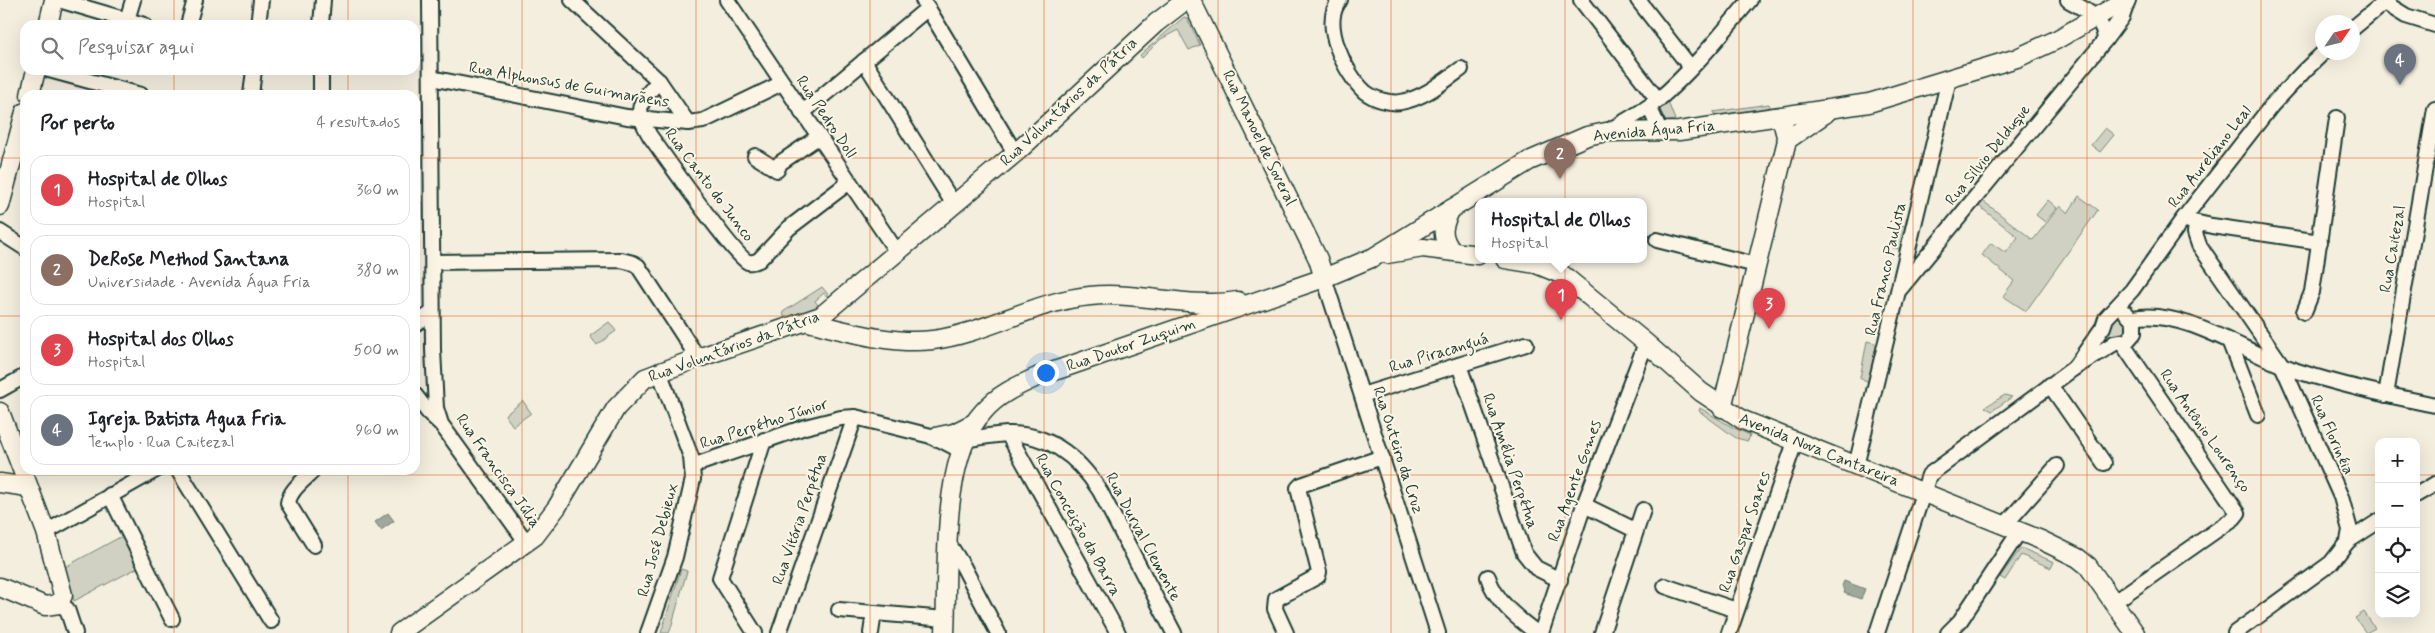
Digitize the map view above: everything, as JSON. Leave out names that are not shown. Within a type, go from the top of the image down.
[{"type":"main road","points":[[49,20],[54,0]]},
{"type":"main road","name":"Rua Voluntários da Pátria","points":[[399,633],[528,543],[544,527],[558,507],[616,408],[645,378],[659,371],[809,322],[821,316],[845,298],[954,203],[1015,153],[1156,23],[1186,0]]},
{"type":"main road","name":"Rua Manoel de Soveral","points":[[1191,0],[1318,260],[1324,278]]},
{"type":"main road","name":"Avenida Água Fria","points":[[1444,213],[1542,154],[1579,139],[1606,132],[1679,131],[1869,103],[2017,58],[2056,40],[2127,0]]},
{"type":"main road","points":[[31,90],[35,75]]},
{"type":"main road","name":"Avenida Água Fria","points":[[1787,140],[1830,110]]},
{"type":"main road","points":[[1722,408],[1787,140],[1781,117]]},
{"type":"main road","points":[[0,206],[20,147]]},
{"type":"main road","points":[[1444,213],[1442,230],[1444,239],[1452,251]]},
{"type":"main road","name":"Rua Doutor Zuquim","points":[[946,626],[953,481],[962,445],[974,424],[998,398],[1024,383],[1324,278],[1374,257],[1444,213]]},
{"type":"main road","points":[[1374,257],[1422,248],[1475,255]]},
{"type":"main road","name":"Avenida Nova Cantareira","points":[[1527,263],[1543,266],[1563,275],[1646,342],[1701,392],[1722,408],[1743,420],[2011,528],[2083,561],[2114,602],[2126,630]]},
{"type":"main road","points":[[809,322],[901,341],[934,340],[961,333],[1045,304],[1093,296],[1206,302],[1245,299],[1253,302]]},
{"type":"main road","points":[[845,298],[849,317],[862,334]]},
{"type":"main road","points":[[1701,392],[1712,395],[1727,389]]},
{"type":"main road","points":[[1,419],[20,467]]},
{"type":"main road","points":[[935,437],[954,433],[974,424]]},
{"type":"main road","points":[[0,587],[45,606],[59,604],[63,595],[46,532],[23,475]]},
{"type":"main road","points":[[0,483],[28,487]]},
{"type":"street","points":[[59,0],[127,20],[132,0]]},
{"type":"street","points":[[189,20],[195,0]]},
{"type":"street","points":[[259,20],[261,0]]},
{"type":"street","points":[[321,20],[323,0]]},
{"type":"street","name":"Rua Francisca Júlia","points":[[430,0],[432,313],[434,384],[441,424],[528,543]]},
{"type":"street","points":[[572,0],[659,81],[688,123]]},
{"type":"street","name":"Rua Pedro Doll","points":[[727,0],[897,252]]},
{"type":"street","points":[[1340,0],[1332,14],[1334,39],[1347,67],[1366,93],[1377,98],[1400,102],[1415,98],[1431,90],[1461,69]]},
{"type":"street","points":[[1581,0],[1654,103],[1661,132]]},
{"type":"street","points":[[1638,0],[1691,68]]},
{"type":"street","points":[[1606,132],[1654,103],[1691,68],[1750,0]]},
{"type":"street","points":[[2068,0],[2097,17],[2105,30],[2105,40]]},
{"type":"street","name":"Rua Silvio Delduque","points":[[1898,293],[2105,40],[2122,17],[2127,0]]},
{"type":"street","points":[[2360,22],[2386,1],[2406,16],[2435,25]]},
{"type":"street","points":[[802,113],[864,61],[925,4],[1015,153]]},
{"type":"street","name":"Rua Aureliano Leal","points":[[1877,633],[1930,475],[2074,368],[2119,343],[2127,341],[2134,333],[2124,314],[2132,290],[2190,221],[2272,105],[2316,60]]},
{"type":"street","points":[[864,61],[954,203]]},
{"type":"street","points":[[67,75],[123,90]]},
{"type":"street","points":[[252,90],[253,75]]},
{"type":"street","points":[[321,75],[321,90]]},
{"type":"street","name":"Rua Alphonsus de Guimarãens","points":[[431,78],[639,118],[688,123],[703,121],[782,83]]},
{"type":"street","name":"Rua Franco Paulista","points":[[1856,466],[1949,79]]},
{"type":"street","points":[[639,118],[642,102],[659,81]]},
{"type":"street","name":"Rua Caitezal","points":[[2386,395],[2435,110]]},
{"type":"street","name":"Rua Canto do Junco","points":[[639,118],[650,136],[728,240],[741,256],[749,262],[759,260],[789,228],[848,182]]},
{"type":"street","points":[[2304,312],[2312,292],[2337,118]]},
{"type":"street","points":[[755,156],[777,170],[780,163],[818,137]]},
{"type":"street","points":[[2190,221],[2320,242]]},
{"type":"street","name":"Rua Florinéia","points":[[2190,221],[2197,241],[2282,365],[2341,497],[2348,521],[2348,541]]},
{"type":"street","points":[[0,232],[20,245]]},
{"type":"street","points":[[1657,240],[1756,265]]},
{"type":"street","points":[[433,262],[621,260],[633,263],[638,266],[698,358]]},
{"type":"street","name":"Rua Outeiro da Cruz","points":[[1324,278],[1438,633]]},
{"type":"street","points":[[420,321],[432,313]]},
{"type":"street","points":[[2124,314],[2170,318],[2302,372],[2386,395],[2435,405]]},
{"type":"street","name":"Rua Aureliano Leal","points":[[2074,368],[2106,318],[2124,314]]},
{"type":"street","points":[[2134,333],[2170,318]]},
{"type":"street","points":[[2102,327],[2106,337],[2119,343]]},
{"type":"street","points":[[2258,354],[2264,347],[2263,339]]},
{"type":"street","name":"Rua Agente Gomes","points":[[1541,633],[1584,505],[1646,342]]},
{"type":"street","name":"Rua Antônio Lourenço","points":[[2114,602],[2234,518],[2238,513],[2119,343]]},
{"type":"street","points":[[2230,343],[2258,415]]},
{"type":"street","name":"Rua Piracanguá","points":[[1362,395],[1526,344]]},
{"type":"street","name":"Rua Amélia Perpétua","points":[[1459,365],[1524,553],[1536,568],[1560,580]]},
{"type":"street","name":"Rua José Debieux","points":[[648,633],[675,557],[691,491],[692,466],[659,371]]},
{"type":"street","points":[[2292,387],[2297,375],[2302,372]]},
{"type":"street","points":[[0,390],[20,379]]},
{"type":"street","points":[[420,391],[434,384]]},
{"type":"street","points":[[2050,386],[2104,463]]},
{"type":"street","points":[[420,410],[441,424]]},
{"type":"street","name":"Rua Perpétuo Júnior","points":[[692,466],[764,440],[827,421],[855,417],[962,445]]},
{"type":"street","name":"Rua Vitória Perpétua","points":[[778,633],[855,417]]},
{"type":"street","name":"Rua Durval Clemente","points":[[962,445],[1008,434],[1038,438],[1058,447],[1074,458],[1088,472],[1174,633]]},
{"type":"street","name":"Rua Conceição da Barra","points":[[1008,434],[1118,633]]},
{"type":"street","points":[[755,633],[720,578],[764,440]]},
{"type":"street","name":"Rua Gaspar Soares","points":[[1729,633],[1795,442]]},
{"type":"street","points":[[1286,633],[1275,609],[1276,599],[1318,576],[1319,572],[1298,488],[1301,485],[1382,457]]},
{"type":"street","points":[[1948,633],[1960,621],[2011,528],[2057,466]]},
{"type":"street","points":[[46,532],[147,475]]},
{"type":"street","points":[[181,475],[271,621]]},
{"type":"street","points":[[309,475],[290,496],[288,503],[314,545]]},
{"type":"street","points":[[2420,493],[2435,484]]},
{"type":"street","points":[[110,495],[172,620]]},
{"type":"street","points":[[1584,505],[1635,530]]},
{"type":"street","points":[[1602,633],[1643,510]]},
{"type":"street","points":[[2235,633],[2321,573],[2340,553],[2348,541],[2375,524]]},
{"type":"street","points":[[949,544],[964,566],[998,633]]},
{"type":"street","points":[[1488,578],[1494,591],[1505,606],[1537,633]]},
{"type":"street","points":[[1665,586],[1736,610]]},
{"type":"street","points":[[59,604],[67,609],[75,633]]},
{"type":"street","points":[[839,610],[874,613],[946,626]]},
{"type":"street","points":[[871,633],[874,613]]},
{"type":"shaded area","points":[[1184,17],[1187,18],[1200,45],[1189,50],[1178,30],[1161,39],[1142,58],[1140,55]]},
{"type":"shaded area","points":[[1668,102],[1675,120],[1660,122],[1656,113]]},
{"type":"shaded area","points":[[1769,104],[1771,109],[1715,116],[1713,112]]},
{"type":"shaded area","points":[[2105,128],[2114,135],[2100,152],[2091,145]]},
{"type":"shaded area","points":[[2079,196],[2098,210],[2026,311],[2003,296],[2014,281],[1982,255],[1991,243],[2006,253],[2018,237],[1979,206],[1983,201],[2033,240],[2060,206],[2068,213]]},
{"type":"shaded area","points":[[2048,200],[2057,208],[2045,222],[2036,215]]},
{"type":"shaded area","points":[[1899,225],[1906,226],[1900,249],[1893,248]]},
{"type":"shaded area","points":[[822,287],[831,298],[830,300],[824,293],[815,301],[820,308],[785,320],[783,312]]},
{"type":"shaded area","points":[[2117,315],[2128,319],[2129,335],[2111,338],[2106,331],[2107,323]]},
{"type":"shaded area","points":[[609,322],[616,331],[597,345],[590,336]]},
{"type":"shaded area","points":[[1867,341],[1878,344],[1869,382],[1860,378]]},
{"type":"shaded area","points":[[2005,395],[2012,397],[1992,411],[1985,407]]},
{"type":"shaded area","points":[[523,401],[531,413],[513,426],[505,415]]},
{"type":"shaded area","points":[[1700,408],[1732,427],[1750,435],[1748,441],[1736,438],[1699,411]]},
{"type":"shaded area","points":[[388,513],[394,521],[381,530],[375,522]]},
{"type":"shaded area","points":[[122,536],[137,568],[74,601],[65,567]]},
{"type":"shaded area","points":[[2021,548],[2054,562],[2051,568],[2021,555],[2005,580],[2000,577]]},
{"type":"shaded area","points":[[681,569],[687,571],[671,628],[669,633],[661,633]]},
{"type":"shaded area","points":[[1844,581],[1865,589],[1861,599],[1844,593],[1845,590],[1842,586]]},
{"type":"shaded area","points":[[2364,612],[2375,628],[2366,633],[2355,618]]},
{"type":"place","name":"Igreja Batista Agua Fria","points":[[2400,85]]},
{"type":"place","name":"DeRose Method Santana","points":[[1560,179]]},
{"type":"place","name":"Hospital de Olhos","points":[[1561,320]]},
{"type":"place","name":"Hospital dos Olhos","points":[[1769,329]]}]
